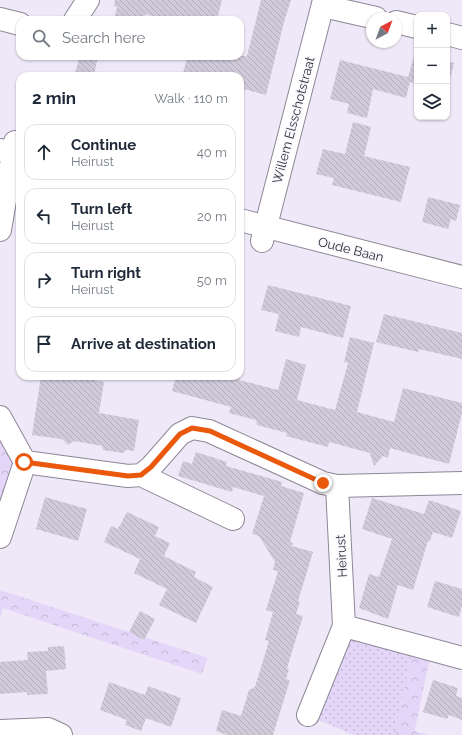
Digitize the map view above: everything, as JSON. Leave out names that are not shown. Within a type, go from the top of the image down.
[{"type":"street","points":[[78,16],[88,0]]},
{"type":"street","points":[[323,3],[366,15]]},
{"type":"street","name":"Willem Elsschotstraat","points":[[263,234],[323,3]]},
{"type":"street","points":[[0,18],[16,23]]},
{"type":"street","points":[[402,23],[414,26]]},
{"type":"street","points":[[450,35],[462,38]]},
{"type":"street","points":[[0,230],[12,150]]},
{"type":"street","name":"Oude Baan","points":[[244,222],[263,234],[462,277]]},
{"type":"street","points":[[0,417],[24,462],[0,537]]},
{"type":"street","points":[[141,475],[151,467],[180,434],[192,428],[210,431],[323,483],[337,486],[462,483]]},
{"type":"street","points":[[24,462],[128,476],[141,475],[233,519]]},
{"type":"street","name":"Heirust","points":[[308,715],[344,626],[337,486]]},
{"type":"street","points":[[344,626],[462,658]]},
{"type":"street","points":[[0,731],[48,729],[61,735]]},
{"type":"green space","points":[[0,430],[14,462],[0,508]]},
{"type":"green space","points":[[0,590],[208,658],[202,674],[3,608],[0,618]]},
{"type":"green space","points":[[349,637],[412,652],[394,735],[354,735],[316,719]]},
{"type":"green space","points":[[412,652],[430,657],[415,729],[416,732],[429,735],[394,735]]},
{"type":"building","points":[[115,0],[222,0],[218,16],[153,16],[145,14],[145,16],[115,16],[117,7],[114,6]]},
{"type":"building","points":[[261,0],[291,0],[266,95],[244,89],[244,72],[183,72],[187,60],[244,60],[244,56],[247,56]]},
{"type":"building","points":[[414,56],[414,83],[410,82],[406,98],[373,89],[367,118],[347,113],[349,104],[330,99],[340,60],[408,77]]},
{"type":"building","points":[[79,60],[97,60],[95,72],[75,72]]},
{"type":"building","points":[[450,62],[454,63],[450,79]]},
{"type":"building","points":[[353,122],[371,127],[364,156],[410,167],[401,202],[332,185],[334,178],[316,174],[323,149],[345,154]]},
{"type":"building","points":[[428,197],[460,205],[456,221],[451,219],[448,229],[422,222]]},
{"type":"building","points":[[268,285],[351,306],[343,338],[301,327],[299,337],[275,331],[279,314],[261,310]]},
{"type":"building","points":[[384,314],[462,333],[462,359],[419,349],[418,352],[376,342]]},
{"type":"building","points":[[350,337],[374,343],[357,412],[394,422],[403,388],[462,403],[462,413],[449,464],[390,448],[388,458],[383,456],[374,466],[370,453],[329,442],[328,447],[286,436],[287,433],[257,425],[256,420],[229,413],[231,407],[172,391],[175,380],[239,380],[278,390],[286,359],[306,365],[297,400],[335,410],[348,363],[344,362]]},
{"type":"building","points":[[40,380],[92,380],[104,382],[99,413],[139,420],[134,451],[126,450],[123,453],[103,450],[102,446],[74,441],[68,445],[62,439],[32,435]]},
{"type":"building","points":[[196,452],[227,462],[226,466],[282,482],[281,486],[304,493],[290,542],[293,543],[292,546],[313,552],[298,601],[300,601],[296,614],[303,616],[287,668],[289,669],[286,679],[290,680],[273,735],[227,735],[216,731],[222,710],[241,716],[249,690],[255,687],[269,641],[265,640],[273,612],[266,610],[278,571],[273,570],[275,562],[259,536],[252,534],[264,496],[233,487],[232,492],[178,476],[183,461],[192,464]]},
{"type":"building","points":[[45,497],[87,509],[78,541],[36,529]]},
{"type":"building","points":[[372,498],[424,514],[429,500],[461,511],[452,538],[433,532],[430,541],[428,541],[413,590],[398,585],[388,619],[359,608],[369,574],[379,577],[392,539],[362,529]]},
{"type":"building","points":[[127,512],[159,527],[155,536],[170,543],[164,556],[196,572],[194,577],[213,587],[196,623],[159,605],[167,589],[134,573],[140,559],[104,542],[111,526],[118,529]]},
{"type":"building","points":[[435,581],[462,589],[462,606],[459,617],[427,607]]},
{"type":"building","points":[[140,611],[155,619],[144,640],[129,632]]},
{"type":"building","points":[[64,646],[66,669],[46,671],[48,694],[27,695],[27,692],[0,694],[0,662],[28,660],[27,652],[48,651],[48,647]]},
{"type":"building","points":[[433,680],[458,688],[456,696],[462,698],[462,720],[449,715],[447,719],[423,712]]},
{"type":"building","points":[[109,682],[145,695],[148,686],[181,698],[171,727],[146,718],[141,731],[125,725],[127,720],[100,710]]},
{"type":"route","points":[[24,462],[128,476],[141,475],[151,467],[180,434],[192,428],[210,431],[323,483]]}]
